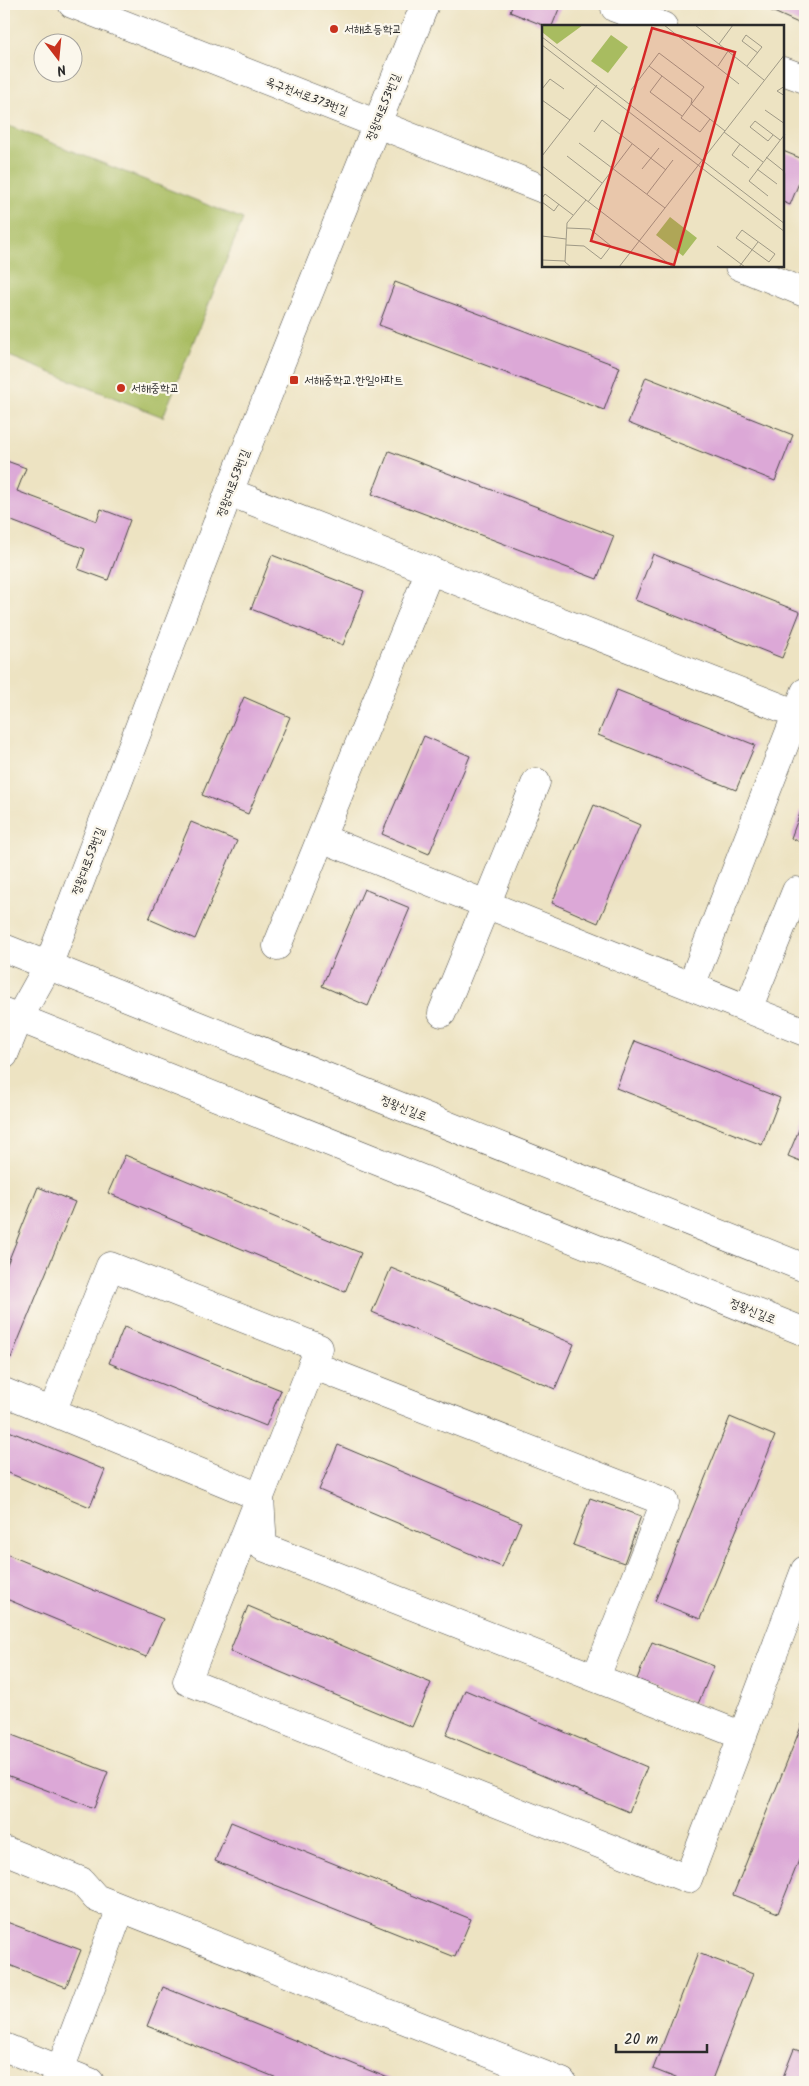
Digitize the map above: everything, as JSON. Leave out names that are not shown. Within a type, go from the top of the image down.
[{"type":"street","name":"옥구천서로373번길","points":[[72,4],[542,189]]},
{"type":"street","name":"정왕대로53번길","points":[[4,1056],[11,1015],[48,966],[229,492],[425,4]]},
{"type":"street","points":[[617,4],[615,8],[660,25]]},
{"type":"street","points":[[784,71],[805,79]]},
{"type":"street","points":[[744,268],[805,292]]},
{"type":"street","points":[[229,492],[430,570],[802,708],[691,986]]},
{"type":"street","points":[[277,946],[430,570]]},
{"type":"street","points":[[442,1013],[536,782]]},
{"type":"street","points":[[321,838],[805,1032]]},
{"type":"street","points":[[748,1009],[796,891]]},
{"type":"street","name":"정왕신길로","points":[[4,948],[805,1268]]},
{"type":"street","name":"정왕신길로","points":[[11,1015],[805,1332]]},
{"type":"street","points":[[52,1412],[110,1266],[319,1348],[187,1681],[688,1880],[805,1570]]},
{"type":"street","points":[[312,1365],[664,1502],[596,1677]]},
{"type":"street","points":[[4,1392],[260,1497]]},
{"type":"street","points":[[260,1497],[263,1548],[743,1736]]},
{"type":"street","points":[[4,1850],[81,1881],[96,1898],[562,2082]]},
{"type":"street","points":[[60,2070],[121,1908]]},
{"type":"street","points":[[4,2047],[90,2082]]},
{"type":"green space","points":[[4,124],[243,219],[163,417],[4,354]]},
{"type":"building","points":[[513,4],[561,4],[552,25],[542,25],[510,12]]},
{"type":"building","points":[[756,4],[805,4],[805,26]]},
{"type":"building","points":[[784,151],[805,160],[805,168],[790,205],[784,202]]},
{"type":"building","points":[[395,282],[620,367],[604,410],[379,325]]},
{"type":"building","points":[[646,377],[793,435],[775,481],[628,423]]},
{"type":"building","points":[[389,451],[614,536],[597,579],[372,494]]},
{"type":"building","points":[[4,460],[26,468],[17,491],[97,521],[101,509],[130,520],[108,580],[78,569],[85,549],[4,518]]},
{"type":"building","points":[[653,554],[800,612],[782,658],[635,600]]},
{"type":"building","points":[[272,555],[364,591],[343,645],[251,609]]},
{"type":"building","points":[[617,690],[755,745],[736,790],[598,735]]},
{"type":"building","points":[[244,697],[290,717],[248,814],[202,795]]},
{"type":"building","points":[[424,736],[470,756],[429,854],[382,834]]},
{"type":"building","points":[[805,800],[805,844],[791,838]]},
{"type":"building","points":[[594,805],[640,825],[598,923],[552,903]]},
{"type":"building","points":[[191,822],[237,841],[195,939],[149,919]]},
{"type":"building","points":[[364,889],[410,908],[368,1006],[322,986]]},
{"type":"building","points":[[635,1041],[780,1098],[762,1145],[616,1088]]},
{"type":"building","points":[[805,1115],[805,1163],[788,1156]]},
{"type":"building","points":[[125,1155],[361,1253],[345,1292],[108,1193]]},
{"type":"building","points":[[38,1187],[75,1202],[11,1358],[4,1355],[4,1272]]},
{"type":"building","points":[[391,1268],[574,1344],[555,1389],[372,1312]]},
{"type":"building","points":[[124,1327],[281,1390],[266,1426],[109,1363]]},
{"type":"building","points":[[730,1417],[775,1436],[700,1619],[655,1601]]},
{"type":"building","points":[[4,1429],[105,1470],[90,1507],[4,1471]]},
{"type":"building","points":[[338,1445],[521,1522],[502,1567],[319,1490]]},
{"type":"building","points":[[590,1498],[641,1516],[624,1563],[573,1545]]},
{"type":"building","points":[[4,1553],[163,1619],[146,1657],[4,1598]]},
{"type":"building","points":[[248,1606],[431,1683],[412,1727],[230,1651]]},
{"type":"building","points":[[652,1642],[714,1666],[698,1704],[637,1679]]},
{"type":"building","points":[[465,1690],[647,1767],[629,1812],[446,1735]]},
{"type":"building","points":[[805,1717],[805,1845],[778,1913],[733,1895]]},
{"type":"building","points":[[4,1732],[108,1772],[94,1808],[4,1774]]},
{"type":"building","points":[[231,1822],[471,1919],[455,1957],[215,1861]]},
{"type":"building","points":[[4,1921],[81,1950],[66,1987],[4,1963]]},
{"type":"building","points":[[698,1953],[753,1974],[711,2082],[686,2082],[653,2069]]},
{"type":"building","points":[[163,1987],[398,2082],[287,2082],[147,2026]]},
{"type":"building","points":[[794,2049],[805,2053],[805,2082],[781,2082]]},
{"type":"place","name":"서해초등학교","points":[[334,29]]},
{"type":"place","name":"서해중학교.한일아파트","points":[[294,380]]},
{"type":"place","name":"서해중학교","points":[[121,388]]}]
